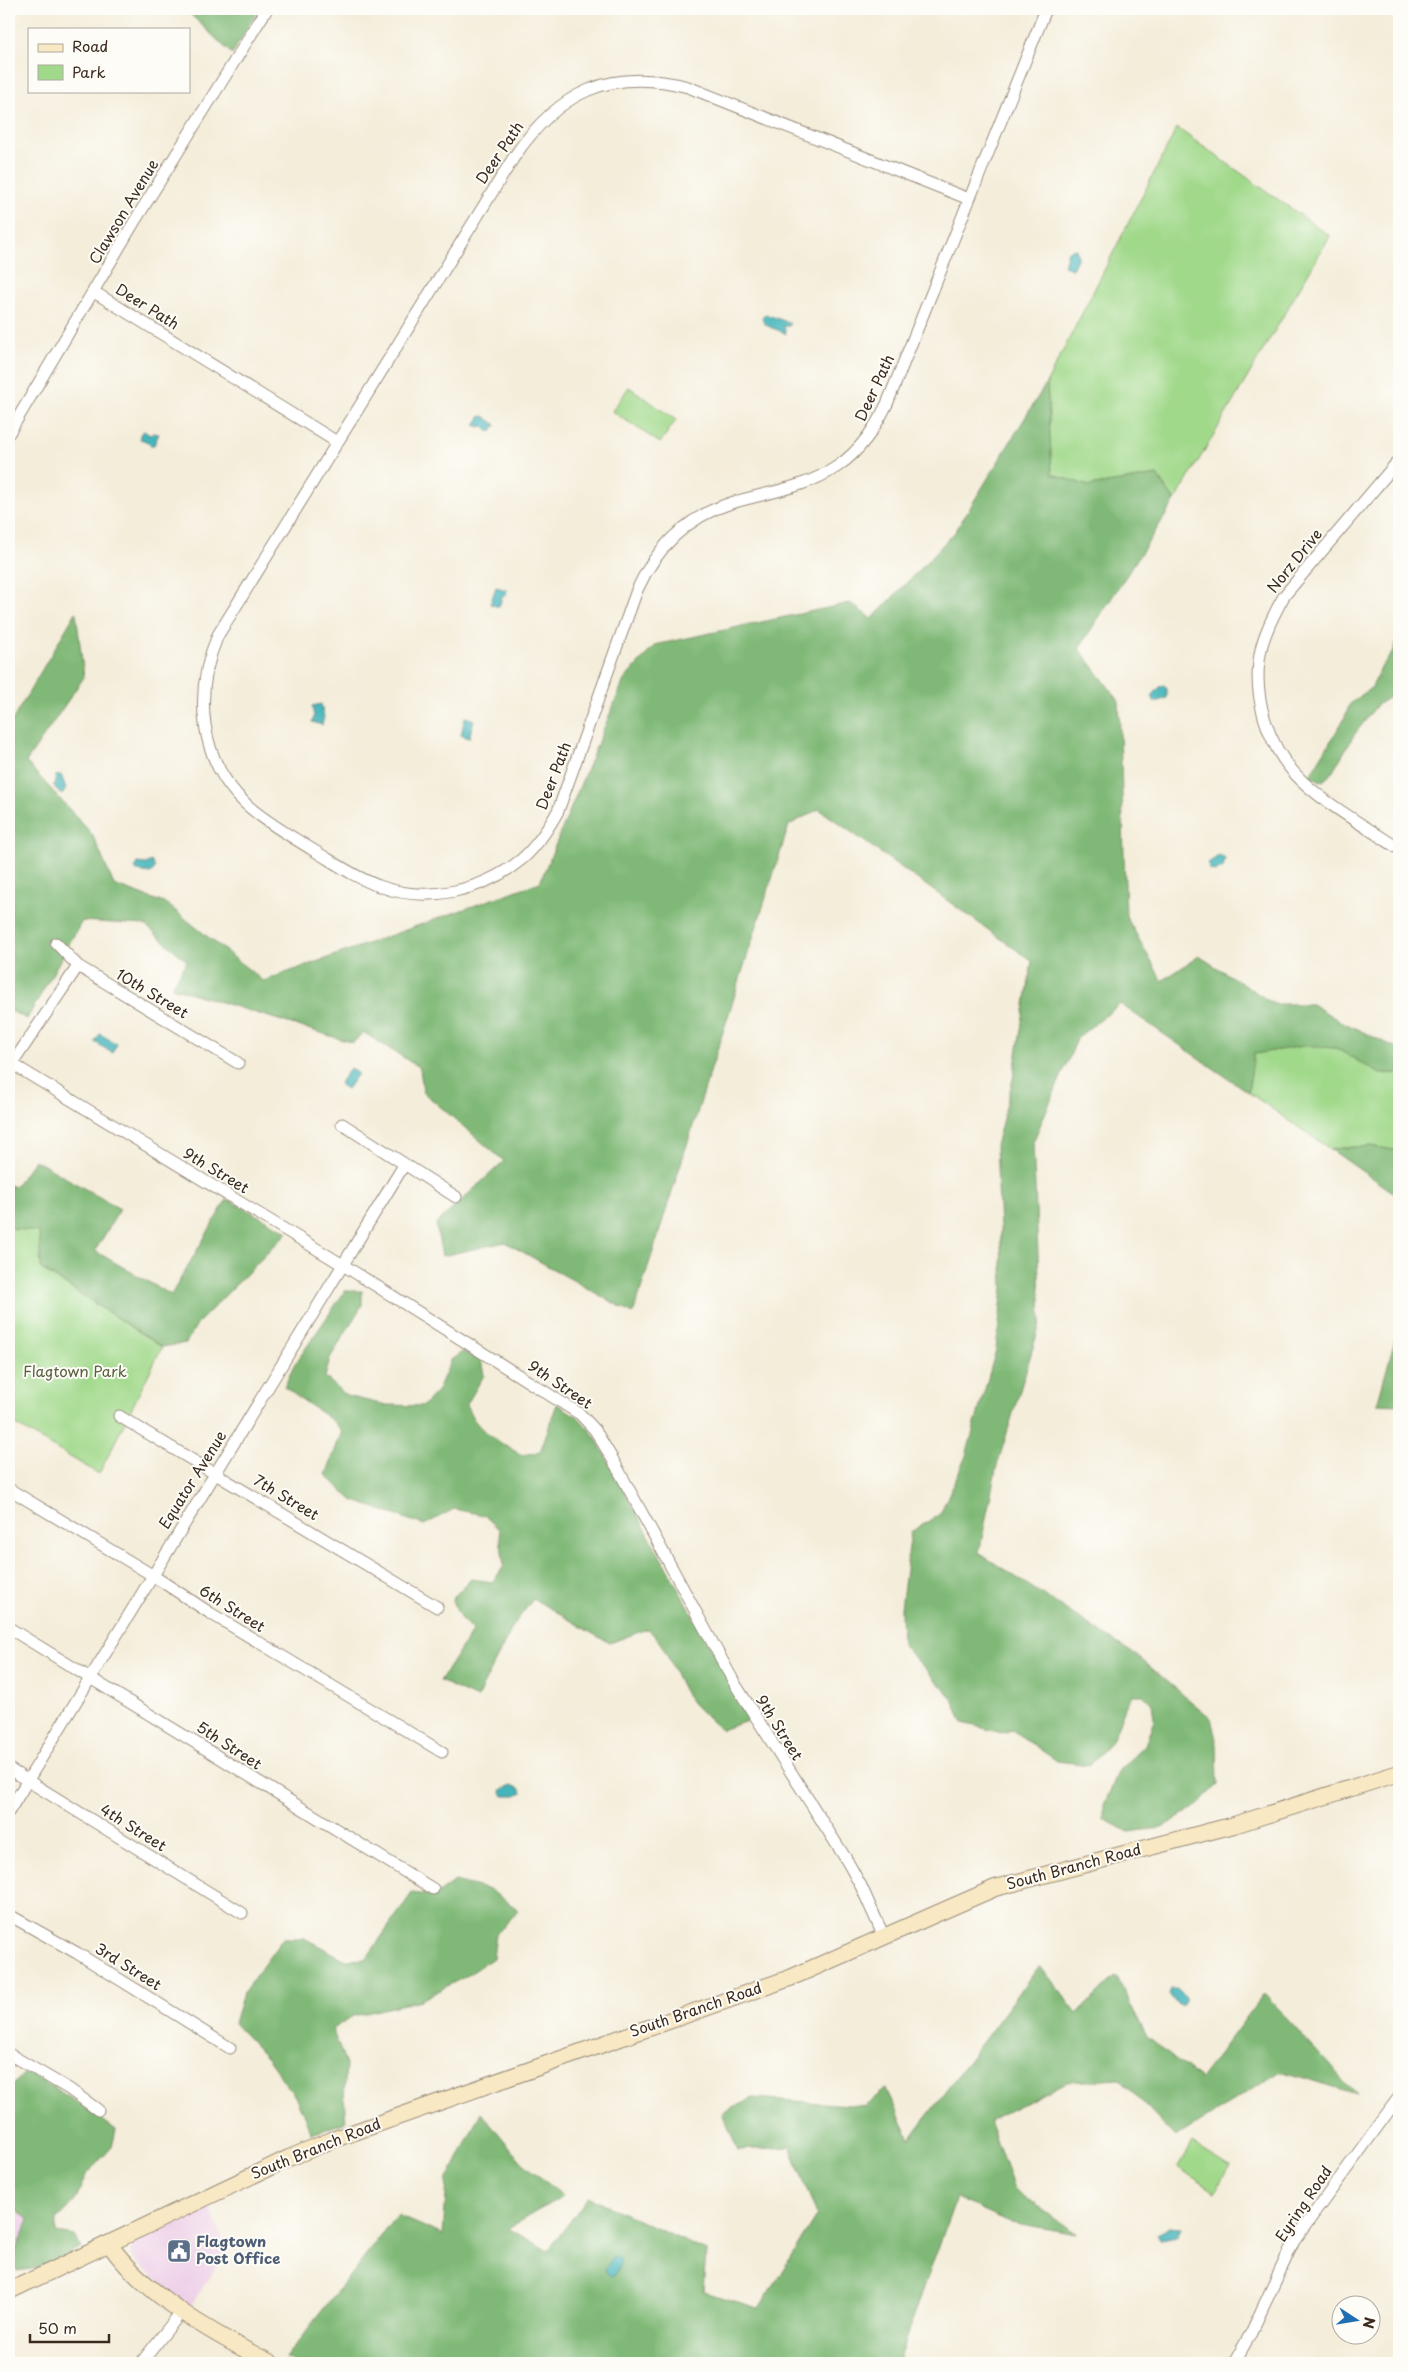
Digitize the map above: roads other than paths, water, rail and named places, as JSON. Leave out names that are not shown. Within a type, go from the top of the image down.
[{"type":"street","name":"Clawson Avenue","points":[[9,433],[267,9]]},
{"type":"street","name":"Deer Path","points":[[969,199],[688,87],[656,80],[630,80],[589,89],[556,108],[530,134],[218,635],[204,676],[202,696],[207,736],[222,774],[247,805],[267,821],[348,871],[398,892],[432,894],[469,889],[487,881],[522,859],[543,835],[558,812],[637,590],[655,556],[669,540],[685,527],[713,510],[791,488],[825,474],[861,446],[876,426],[887,404],[1046,9]]},
{"type":"street","name":"Deer Path","points":[[94,292],[337,442]]},
{"type":"street","name":"Norz Drive","points":[[1399,460],[1284,596],[1271,619],[1262,646],[1259,690],[1266,723],[1278,750],[1288,766],[1303,782],[1334,806],[1399,849]]},
{"type":"street","name":"10th Street","points":[[56,943],[78,966],[238,1063]]},
{"type":"street","points":[[10,1063],[78,966]]},
{"type":"street","name":"9th Street","points":[[10,1063],[343,1265],[580,1414],[595,1430],[735,1684],[861,1886],[884,1937]]},
{"type":"street","points":[[342,1124],[404,1165],[456,1196]]},
{"type":"street","name":"Equator Avenue","points":[[9,1810],[404,1165]]},
{"type":"street","name":"7th Street","points":[[119,1416],[437,1607]]},
{"type":"street","name":"6th Street","points":[[9,1489],[152,1575],[210,1614],[442,1752]]},
{"type":"street","name":"5th Street","points":[[9,1628],[433,1889]]},
{"type":"street","name":"4th Street","points":[[9,1768],[242,1913]]},
{"type":"street","name":"South Branch Road","points":[[9,2291],[110,2245],[256,2173],[332,2140],[790,1978],[967,1899],[1017,1881],[1234,1825],[1399,1772]]},
{"type":"street","name":"3rd Street","points":[[9,1915],[77,1953],[230,2048]]},
{"type":"street","points":[[9,2054],[69,2089],[98,2110]]},
{"type":"street","name":"Eyring Road","points":[[1234,2363],[1251,2333],[1294,2242],[1399,2097]]},
{"type":"street","points":[[110,2245],[120,2259],[136,2274],[182,2311],[214,2333],[270,2363]]},
{"type":"street","points":[[142,2363],[182,2311]]},
{"type":"water","points":[[1076,249],[1078,257],[1072,269],[1064,266],[1068,251]]},
{"type":"water","points":[[765,314],[790,323],[789,326],[784,326],[786,334],[765,324],[762,318]]},
{"type":"water","points":[[484,416],[496,425],[491,432],[487,431],[483,425],[480,427],[475,425],[480,417]]},
{"type":"water","points":[[144,431],[150,435],[154,433],[159,434],[154,445],[150,445],[140,439],[140,434]]},
{"type":"water","points":[[496,587],[507,590],[506,596],[503,595],[499,607],[490,604]]},
{"type":"water","points":[[1164,685],[1167,689],[1167,698],[1155,702],[1152,696]]},
{"type":"water","points":[[321,704],[324,717],[322,725],[312,722],[314,717],[312,706]]},
{"type":"water","points":[[465,717],[474,720],[469,738],[461,735]]},
{"type":"water","points":[[61,775],[66,788],[63,794],[60,794],[54,786],[56,776]]},
{"type":"water","points":[[1220,855],[1225,859],[1223,868],[1216,871],[1209,870],[1208,863]]},
{"type":"water","points":[[151,861],[155,868],[151,873],[135,869],[138,863],[146,864]]},
{"type":"water","points":[[100,1034],[117,1044],[112,1053],[95,1042]]},
{"type":"water","points":[[350,1068],[358,1074],[347,1089],[339,1084]]},
{"type":"water","points":[[512,1785],[521,1789],[522,1793],[516,1796],[503,1796],[502,1789]]},
{"type":"water","points":[[1171,1989],[1177,1989],[1186,1998],[1186,2003],[1183,2006],[1178,2006],[1169,1994]]},
{"type":"water","points":[[1169,2227],[1181,2228],[1177,2236],[1160,2239],[1157,2233]]},
{"type":"water","points":[[612,2257],[617,2257],[621,2261],[615,2275],[610,2276],[605,2271]]},
{"type":"place","name":"Flagtown Post Office","points":[[179,2251]]},
{"type":"park label","name":"Flagtown Park","points":[[75,1372]]}]
